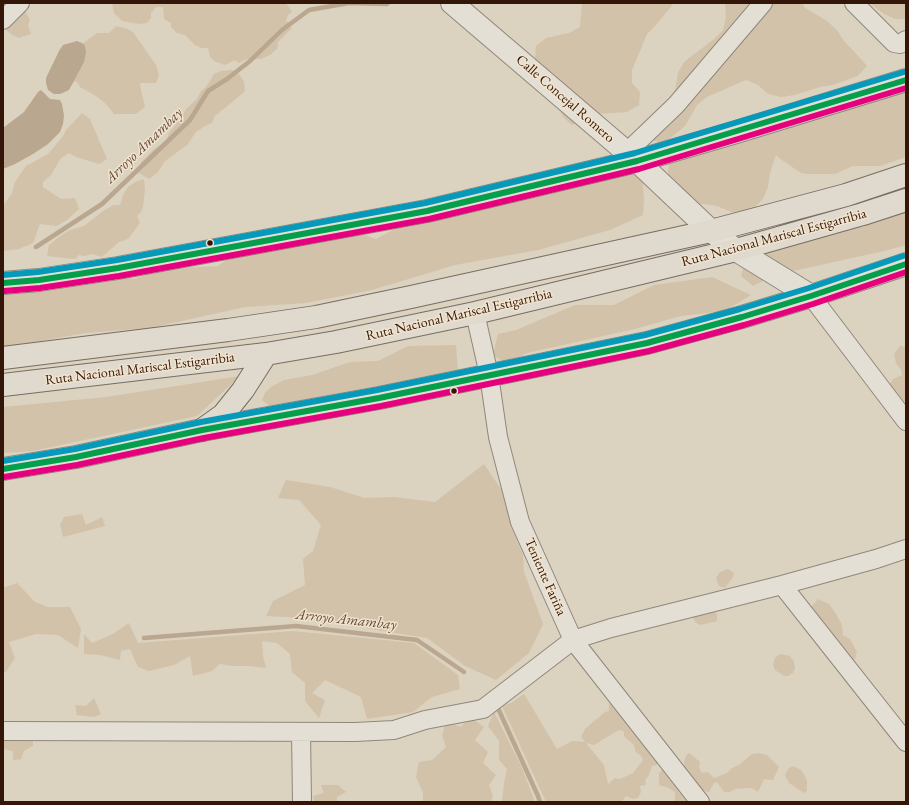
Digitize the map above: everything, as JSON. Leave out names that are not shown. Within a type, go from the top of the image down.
[{"type":"highway","name":"Ruta Nacional Mariscal Estigarribia","points":[[3,358],[165,338],[316,317],[411,298],[711,231],[846,195],[906,175]]},
{"type":"highway","name":"Ruta Nacional Mariscal Estigarribia","points":[[3,385],[266,354],[336,342],[475,313],[736,250],[863,214],[906,200]]},
{"type":"highway","points":[[202,430],[223,415],[243,390],[266,354]]},
{"type":"street","points":[[3,20],[20,3]]},
{"type":"street","name":"Calle Concejal Romero","points":[[452,3],[632,157],[711,231],[736,250],[811,296]]},
{"type":"street","points":[[632,157],[763,3]]},
{"type":"street","points":[[854,3],[894,43],[900,44],[906,40]]},
{"type":"street","points":[[3,283],[39,280],[118,268],[427,211],[632,157],[734,133],[906,80]]},
{"type":"street","points":[[3,469],[76,457],[202,430],[379,398],[647,343],[811,296],[906,264]]},
{"type":"street","points":[[811,296],[906,421]]},
{"type":"street","name":"Teniente Fariña","points":[[475,313],[489,375],[498,437],[520,522],[573,640],[700,802]]},
{"type":"street","points":[[3,731],[354,732],[394,730],[425,720],[483,709],[573,640],[611,628],[782,585],[906,550]]},
{"type":"street","points":[[782,585],[906,742]]},
{"type":"street","points":[[301,732],[302,802]]},
{"type":"shaded area","points":[[4,3],[19,4],[30,20],[28,25],[31,34],[19,38],[12,35],[3,27]]},
{"type":"shaded area","points":[[112,3],[286,3],[292,12],[288,15],[286,20],[292,28],[278,42],[277,49],[270,55],[261,59],[247,59],[239,63],[235,60],[225,65],[214,61],[210,57],[208,48],[201,48],[195,45],[185,35],[177,33],[171,27],[171,23],[164,19],[163,7],[156,7],[151,13],[151,18],[147,23],[139,24],[122,21],[114,13]]},
{"type":"shaded area","points":[[582,3],[674,3],[647,34],[632,70],[632,83],[640,92],[639,105],[627,112],[596,114],[572,125],[563,117],[557,105],[551,80],[545,67],[535,59],[536,46],[546,38],[569,33],[580,27]]},
{"type":"shaded area","points":[[725,3],[803,3],[804,7],[827,21],[837,30],[844,41],[867,66],[858,76],[833,85],[781,97],[768,94],[758,85],[746,80],[707,97],[697,105],[685,126],[663,144],[650,139],[674,97],[678,73],[684,62],[714,39],[723,30],[726,17]]},
{"type":"shaded area","points":[[869,3],[906,3],[906,19],[895,19],[884,14]]},
{"type":"shaded area","points":[[116,26],[133,32],[156,65],[159,75],[156,83],[140,83],[145,107],[136,114],[114,114],[106,104],[72,80],[82,44],[97,33],[109,33]]},
{"type":"shaded area","points":[[77,41],[85,46],[86,53],[84,62],[69,90],[60,94],[54,94],[48,90],[46,78],[63,45]]},
{"type":"shaded area","points":[[232,70],[240,75],[244,82],[245,91],[215,116],[212,123],[196,132],[187,145],[165,161],[158,172],[149,179],[139,173],[139,166],[142,161],[154,149],[166,141],[169,133],[186,109],[197,99],[214,74],[221,71]]},
{"type":"shaded area","points":[[906,72],[906,156],[903,158],[880,166],[853,166],[835,174],[807,174],[801,173],[776,155],[770,173],[768,187],[763,199],[749,211],[736,214],[717,206],[693,204],[668,178],[670,159],[771,132],[773,133],[774,127]]},
{"type":"shaded area","points":[[41,90],[50,99],[60,100],[62,104],[64,116],[60,132],[48,144],[33,154],[3,169],[3,128],[24,112]]},
{"type":"shaded area","points":[[82,113],[90,119],[107,159],[99,164],[76,157],[69,153],[61,158],[51,175],[43,182],[43,187],[61,199],[75,198],[79,209],[67,220],[57,226],[40,224],[33,243],[19,249],[3,251],[3,206],[12,193],[15,182],[26,166],[48,154],[66,130]]},
{"type":"shaded area","points":[[623,172],[642,175],[644,200],[643,215],[610,230],[538,250],[455,265],[372,290],[306,303],[245,307],[150,328],[85,333],[3,348],[3,283],[122,274],[133,279],[181,268],[218,266],[241,250],[359,233],[376,239],[408,222],[439,198],[471,188]]},
{"type":"shaded area","points":[[144,179],[145,190],[143,207],[137,216],[140,223],[128,239],[119,242],[102,257],[92,254],[85,256],[79,255],[75,259],[47,256],[49,245],[59,237],[70,230],[84,226],[103,211],[114,205],[120,205],[123,195],[128,187],[135,182]]},
{"type":"shaded area","points":[[906,206],[906,245],[775,275],[753,286],[741,276],[746,256],[823,227],[863,227]]},
{"type":"shaded area","points":[[712,277],[751,295],[725,311],[681,316],[635,329],[527,353],[505,364],[493,354],[498,334],[516,330],[575,305],[614,305],[654,285]]},
{"type":"shaded area","points":[[456,345],[458,372],[272,408],[262,400],[265,393],[271,387],[284,380],[312,375],[350,362],[378,361],[408,346]]},
{"type":"shaded area","points":[[900,346],[906,347],[906,402],[900,401],[889,385],[893,379],[902,375],[901,370],[896,363],[894,354]]},
{"type":"shaded area","points":[[240,376],[197,416],[33,451],[3,453],[3,407],[106,397]]},
{"type":"shaded area","points":[[484,464],[503,492],[511,526],[523,555],[524,572],[543,624],[529,653],[496,680],[465,666],[427,638],[303,618],[266,616],[273,601],[305,585],[303,559],[313,551],[321,525],[299,500],[278,498],[286,480],[330,487],[365,498],[394,497],[435,502]]},
{"type":"shaded area","points":[[82,514],[86,525],[102,517],[105,526],[63,537],[60,525],[64,517]]},
{"type":"shaded area","points":[[728,569],[734,573],[733,577],[725,588],[719,586],[716,578],[720,572]]},
{"type":"shaded area","points":[[17,583],[35,602],[48,607],[70,607],[81,629],[78,648],[58,635],[36,634],[9,642],[15,658],[6,672],[3,672],[3,588]]},
{"type":"shaded area","points":[[818,599],[829,604],[836,614],[842,625],[843,635],[850,639],[857,652],[855,659],[851,661],[811,614],[812,606]]},
{"type":"shaded area","points":[[714,611],[717,614],[717,621],[700,625],[695,622],[693,617],[696,613]]},
{"type":"shaded area","points":[[129,623],[138,643],[293,631],[414,643],[458,675],[460,689],[432,697],[413,712],[367,719],[361,697],[325,680],[312,693],[325,700],[319,718],[305,701],[305,683],[292,672],[290,654],[277,643],[262,641],[263,656],[266,668],[220,664],[212,671],[193,676],[190,656],[174,665],[149,671],[138,667],[130,649],[121,651],[120,660],[100,655],[84,654],[84,634],[92,643],[113,634]]},
{"type":"shaded area","points":[[780,654],[790,656],[794,662],[795,668],[793,673],[788,676],[784,676],[775,670],[773,665],[775,658]]},
{"type":"shaded area","points":[[524,694],[557,749],[572,741],[585,742],[581,737],[585,729],[605,712],[609,711],[609,701],[612,699],[621,711],[623,719],[658,759],[657,765],[652,766],[648,777],[645,780],[646,785],[640,786],[641,792],[638,798],[633,799],[626,796],[622,801],[618,802],[546,802],[502,706],[511,703]],"holes":[[[621,730],[624,732],[624,736],[633,744],[635,751],[642,757],[643,760],[633,773],[619,779],[615,778],[608,784],[604,765],[586,743],[594,745],[617,731]]]},
{"type":"shaded area","points":[[94,698],[101,714],[94,717],[77,715],[75,705],[86,706]]},
{"type":"shaded area","points":[[494,712],[522,768],[535,802],[502,802],[507,769],[499,760],[499,741],[488,726]]},
{"type":"shaded area","points":[[470,717],[484,727],[475,740],[488,752],[483,763],[496,775],[489,785],[493,796],[491,802],[423,802],[423,793],[416,777],[419,762],[432,760],[446,747],[442,735],[446,722],[461,727]]},
{"type":"shaded area","points":[[3,737],[33,737],[33,746],[24,751],[21,759],[13,760],[13,751],[3,749]]},
{"type":"shaded area","points":[[689,753],[700,762],[699,768],[702,773],[708,772],[714,778],[727,773],[752,754],[758,753],[767,755],[779,767],[773,780],[764,779],[758,792],[752,788],[735,789],[730,792],[724,792],[717,782],[714,783],[709,792],[704,791],[693,783],[691,774],[686,773],[684,762]]},
{"type":"shaded area","points":[[793,766],[801,770],[805,776],[807,781],[807,791],[804,793],[789,783],[785,775],[788,769]]},
{"type":"shaded area","points":[[664,768],[693,802],[675,802],[675,792],[669,788],[659,785],[659,773]]},
{"type":"shaded area","points":[[321,785],[338,785],[346,792],[337,797],[337,802],[314,802],[313,796],[324,793]]},
{"type":"waterway","name":"Arroyo Amambay","points":[[36,247],[102,204],[190,120],[208,91],[227,79],[250,61],[282,30],[309,10],[349,3],[388,3]]},
{"type":"waterway","name":"Arroyo Amambay","points":[[144,638],[296,626],[417,640],[464,672]]},
{"type":"waterway","name":"Arroyo Amambay","points":[[497,706],[540,802]]},
{"type":"transit line","points":[[3,275],[38,272],[117,260],[425,203],[635,153],[904,72]]},
{"type":"transit line","points":[[3,283],[39,280],[118,268],[427,211],[637,161],[906,80]]},
{"type":"transit line","points":[[4,291],[40,288],[119,276],[429,219],[639,169],[906,88]]},
{"type":"transit line","points":[[3,461],[75,449],[201,422],[377,390],[645,335],[809,288],[903,256]]},
{"type":"transit line","points":[[3,469],[76,457],[202,430],[379,398],[647,343],[811,296],[906,264]]},
{"type":"transit line","points":[[4,477],[77,465],[204,438],[381,406],[649,351],[813,304],[906,272]]}]
